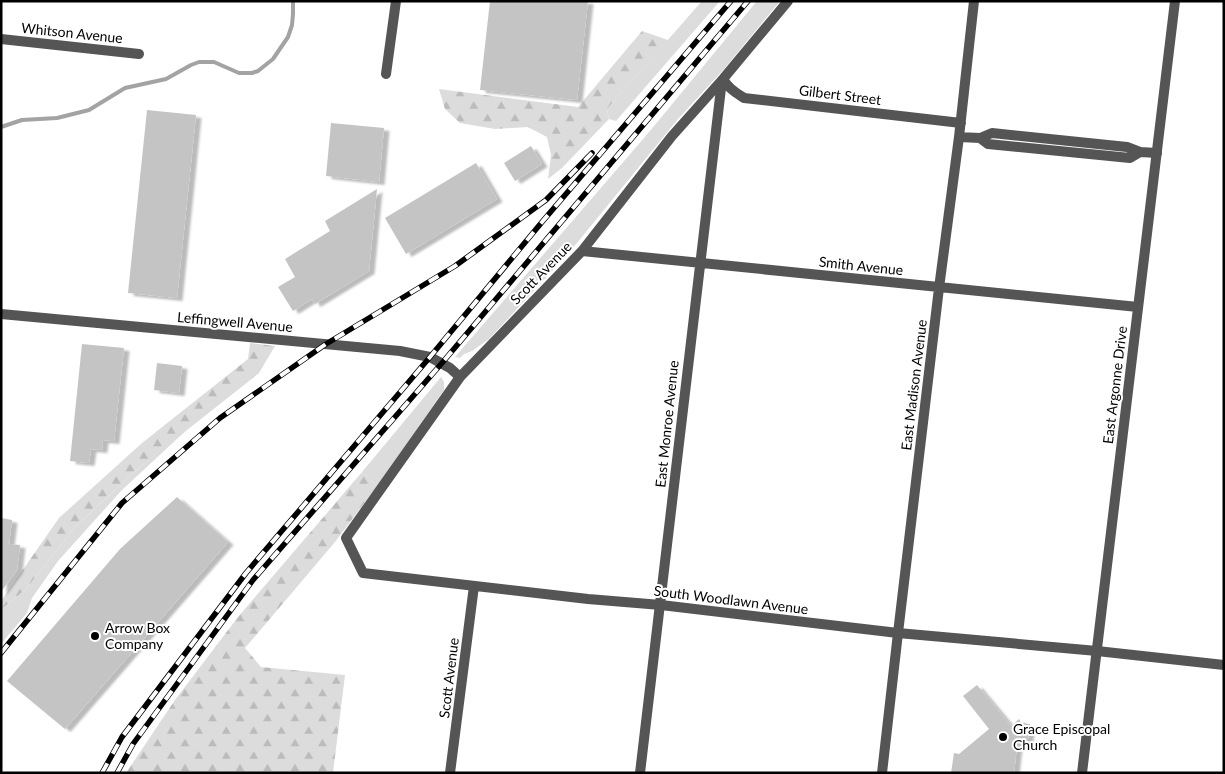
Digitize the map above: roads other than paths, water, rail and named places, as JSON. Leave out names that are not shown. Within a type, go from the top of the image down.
[{"type":"street","points":[[386,74],[396,1]]},
{"type":"street","name":"Scott Avenue","points":[[363,573],[346,538],[460,377],[582,251],[672,136],[788,1]]},
{"type":"street","name":"East Madison Avenue","points":[[882,773],[939,288],[961,123],[974,1]]},
{"type":"street","name":"East Argonne Drive","points":[[1082,773],[1175,1]]},
{"type":"street","name":"Whitson Avenue","points":[[1,40],[139,54]]},
{"type":"street","name":"Gilbert Street","points":[[722,79],[727,86],[744,98],[961,123]]},
{"type":"street","name":"East Monroe Avenue","points":[[640,773],[722,79]]},
{"type":"street","points":[[959,137],[980,138],[992,133],[1127,147],[1140,152],[1157,153]]},
{"type":"street","name":"Smith Avenue","points":[[582,251],[1138,307]]},
{"type":"street","name":"Leffingwell Avenue","points":[[1,314],[400,351],[430,357],[450,368],[460,377]]},
{"type":"street","name":"South Woodlawn Avenue","points":[[363,573],[898,633],[1097,651],[1224,665]]},
{"type":"street","name":"Scott Avenue","points":[[450,773],[474,586]]},
{"type":"waterway","points":[[1,127],[22,120],[57,118],[89,110],[125,88],[166,79],[199,62],[214,62],[239,73],[258,71],[273,59],[288,37],[292,25],[293,1]]},
{"type":"railway","points":[[102,773],[122,737],[246,573],[731,1]]},
{"type":"railway","points":[[117,773],[133,744],[253,580],[442,363],[748,1]]},
{"type":"railway","points":[[1,653],[122,503],[220,418],[326,344],[455,266],[546,200],[592,153]]},
{"type":"place","name":"Arrow Box Company","points":[[95,636]]},
{"type":"place","name":"Grace Episcopal Church","points":[[1003,737]]}]
